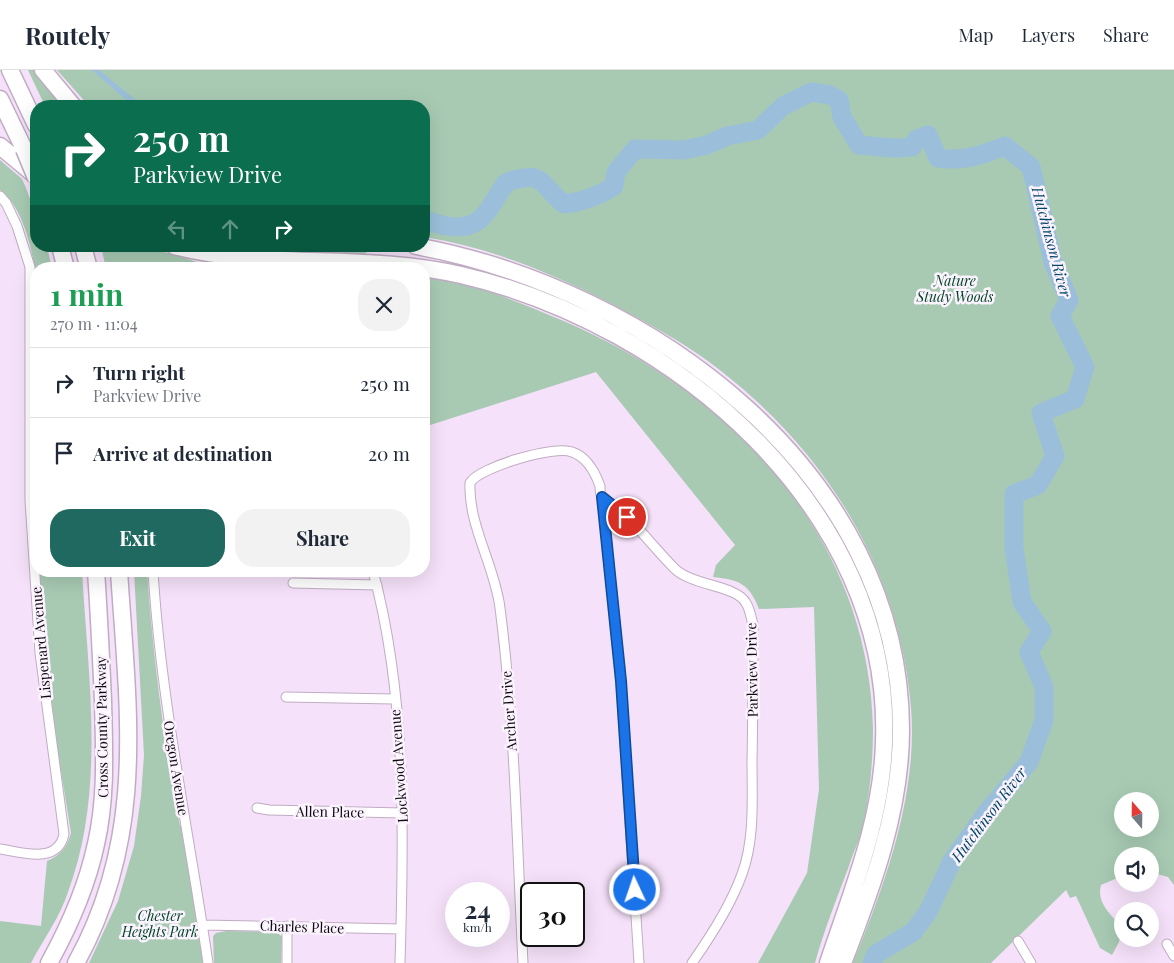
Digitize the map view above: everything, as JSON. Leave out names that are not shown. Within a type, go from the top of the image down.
[{"type":"highway","points":[[10,70],[30,112]]},
{"type":"highway","points":[[43,70],[68,100]]},
{"type":"highway","points":[[0,99],[30,163]]},
{"type":"highway","points":[[0,146],[30,172]]},
{"type":"highway","points":[[430,249],[483,262],[536,281],[604,311],[669,348],[721,386],[766,426],[802,466],[840,519],[866,568],[885,621],[897,674],[901,729],[897,786],[890,822],[875,874],[844,963]]},
{"type":"highway","points":[[204,252],[240,259],[293,262]]},
{"type":"highway","points":[[430,270],[504,287],[589,322],[655,359],[720,407],[772,456],[806,499],[847,567],[871,629],[882,688],[885,740],[878,802],[868,842],[828,963]]},
{"type":"highway","name":"Cross County Parkway","points":[[49,963],[81,895],[92,859],[101,816],[104,744],[96,577]]},
{"type":"highway","name":"Cross County Parkway","points":[[76,963],[95,925],[111,881],[126,807],[128,770],[127,709],[119,577]]},
{"type":"street","name":"Lispenard Avenue","points":[[0,196],[6,203],[18,226],[30,267],[30,500]]},
{"type":"street","name":"Archer Drive","points":[[523,963],[510,700],[500,605],[474,514],[470,490],[472,479],[486,472],[549,450],[571,451],[586,461],[596,476],[602,497]]},
{"type":"street","points":[[602,497],[622,701],[639,963]]},
{"type":"street","name":"Parkview Drive","points":[[602,497],[627,517],[677,570],[697,582],[718,587],[740,597],[746,602],[754,624],[752,790],[750,835],[746,859],[742,874],[728,905],[692,963]]},
{"type":"street","name":"Lispenard Avenue","points":[[0,849],[40,855],[53,852],[58,847],[64,834],[41,662],[35,577]]},
{"type":"street","name":"Oregon Avenue","points":[[154,577],[171,741],[208,963]]},
{"type":"street","name":"Lockwood Avenue","points":[[375,577],[389,643],[403,813],[400,963]]},
{"type":"street","points":[[293,583],[377,585]]},
{"type":"street","points":[[286,697],[394,699]]},
{"type":"street","name":"Allen Place","points":[[257,808],[269,810],[403,813]]},
{"type":"street","name":"Charles Place","points":[[203,925],[401,930]]},
{"type":"street","points":[[287,926],[287,963]]},
{"type":"street","points":[[1018,941],[1031,963]]},
{"type":"street","points":[[1167,944],[1174,956]]},
{"type":"green space","points":[[28,70],[35,70],[59,100],[42,100]]},
{"type":"green space","name":"Nature Study Woods","points":[[57,70],[1174,70],[1174,885],[1168,877],[1159,874],[1159,847],[1114,847],[1114,879],[1101,885],[1100,892],[1106,909],[1114,919],[1114,947],[1116,947],[1112,955],[1100,948],[1076,896],[1070,898],[1066,890],[991,963],[853,963],[877,902],[897,838],[904,806],[912,740],[911,708],[904,658],[892,610],[874,563],[852,520],[825,478],[794,440],[759,404],[708,361],[680,342],[584,290],[518,262],[471,247],[430,238],[430,100],[84,100]]},
{"type":"green space","points":[[0,160],[22,179],[30,199],[30,245],[15,207],[0,190]]},
{"type":"green space","points":[[32,252],[48,252],[50,262],[34,262]]},
{"type":"green space","points":[[102,252],[164,252],[197,262],[104,262]]},
{"type":"green space","points":[[331,252],[367,252],[364,254]]},
{"type":"green space","points":[[430,279],[472,287],[549,315],[613,345],[673,381],[727,424],[775,474],[815,529],[845,590],[865,657],[873,728],[871,777],[863,826],[815,963],[758,963],[807,873],[819,789],[814,607],[759,609],[751,593],[742,584],[713,577],[716,565],[735,545],[596,372],[430,425]]},
{"type":"green space","points":[[39,577],[82,577],[92,733],[91,774],[87,814],[80,853],[65,901],[31,963],[0,963],[0,921],[41,926],[47,861],[63,850],[71,833],[54,728]]},
{"type":"green space","name":"Chester Heights Park","points":[[134,577],[147,577],[152,635],[164,731],[180,826],[183,826],[204,963],[89,963],[118,901],[134,846],[144,755]]},
{"type":"green space","points":[[226,931],[277,932],[282,937],[281,963],[214,963],[213,936],[216,933]]},
{"type":"water","points":[[92,70],[99,70],[136,100],[126,100]]},
{"type":"waterway","name":"Hutchinson River","points":[[430,221],[452,227],[473,224],[487,212],[507,182],[528,177],[540,181],[564,204],[590,198],[614,186],[616,172],[635,149],[684,150],[707,145],[727,136],[758,130],[783,106],[811,92],[830,95],[839,100],[842,117],[859,145],[906,148],[912,147],[917,139],[928,135],[938,158],[972,157],[1005,146],[1031,167],[1053,262],[1069,300],[1060,316],[1085,367],[1075,399],[1041,413],[1055,456],[1038,485],[1014,494],[1014,548],[1022,602],[1042,631],[1029,652],[1044,687],[1044,720],[1029,762],[987,812],[952,861],[928,912],[913,932],[876,954],[872,963]]},
{"type":"route","points":[[627,517],[602,497],[621,681],[635,890]]}]
